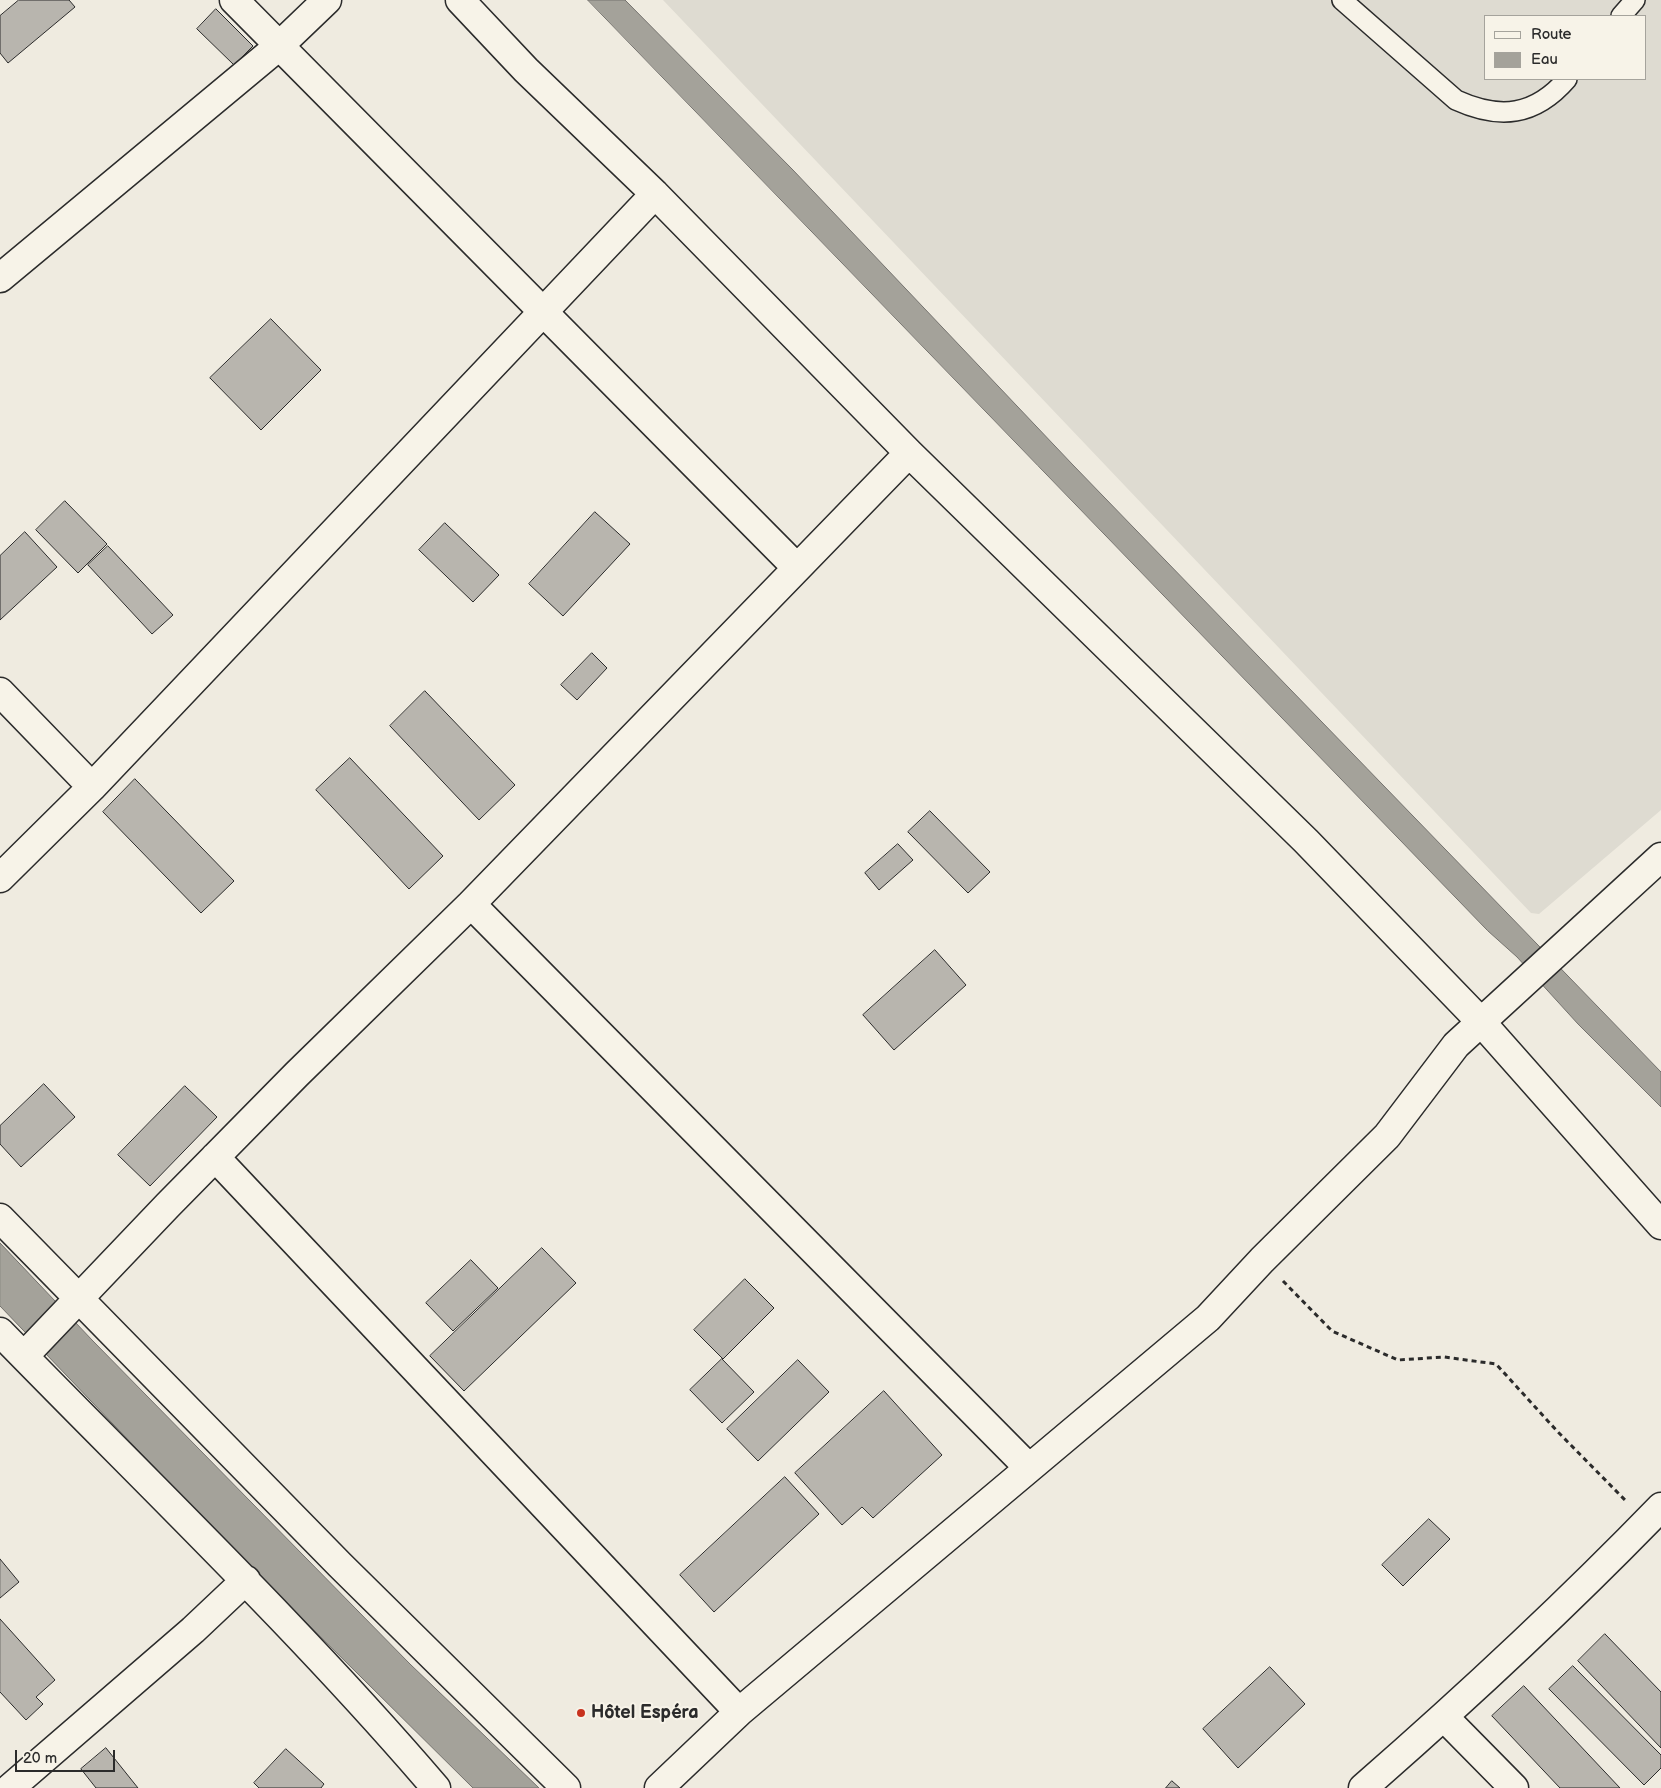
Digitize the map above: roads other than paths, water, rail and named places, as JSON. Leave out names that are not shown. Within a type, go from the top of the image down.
[{"type":"street","points":[[234,0],[797,568]]},
{"type":"street","points":[[0,278],[279,46],[327,0]]},
{"type":"street","points":[[460,0],[526,70],[654,194],[910,453],[1306,841],[1482,1023],[1661,1225]]},
{"type":"street","points":[[0,878],[92,787],[654,194]]},
{"type":"street","points":[[29,1351],[215,1157],[471,904],[910,453]]},
{"type":"street","points":[[0,692],[92,787]]},
{"type":"street","points":[[659,1788],[739,1712],[1208,1318],[1262,1260],[1387,1136],[1456,1045],[1661,857]]},
{"type":"street","points":[[471,904],[1028,1468]]},
{"type":"street","points":[[215,1157],[739,1712]]},
{"type":"street","points":[[0,1218],[75,1304],[566,1788]]},
{"type":"street","points":[[0,1332],[29,1351],[388,1731],[436,1788]]},
{"type":"street","points":[[1363,1788],[1444,1717],[1656,1522]]},
{"type":"street","points":[[10,1788],[193,1630],[246,1580]]},
{"type":"street","points":[[1444,1717],[1514,1788]]},
{"type":"lane","points":[[1342,0],[1456,100],[1477,109],[1500,113],[1522,110],[1543,101],[1566,80]]},
{"type":"lane","points":[[1622,15],[1635,0]]},
{"type":"water","points":[[588,0],[625,0],[793,170],[1073,465],[1661,1072],[1661,1107],[1578,1024],[1517,957],[1488,931]]},
{"type":"water","points":[[0,1243],[93,1341],[410,1664],[539,1788],[473,1788],[248,1565],[0,1306]]},
{"type":"place","name":"Hôtel Espéra","points":[[581,1713]]}]
